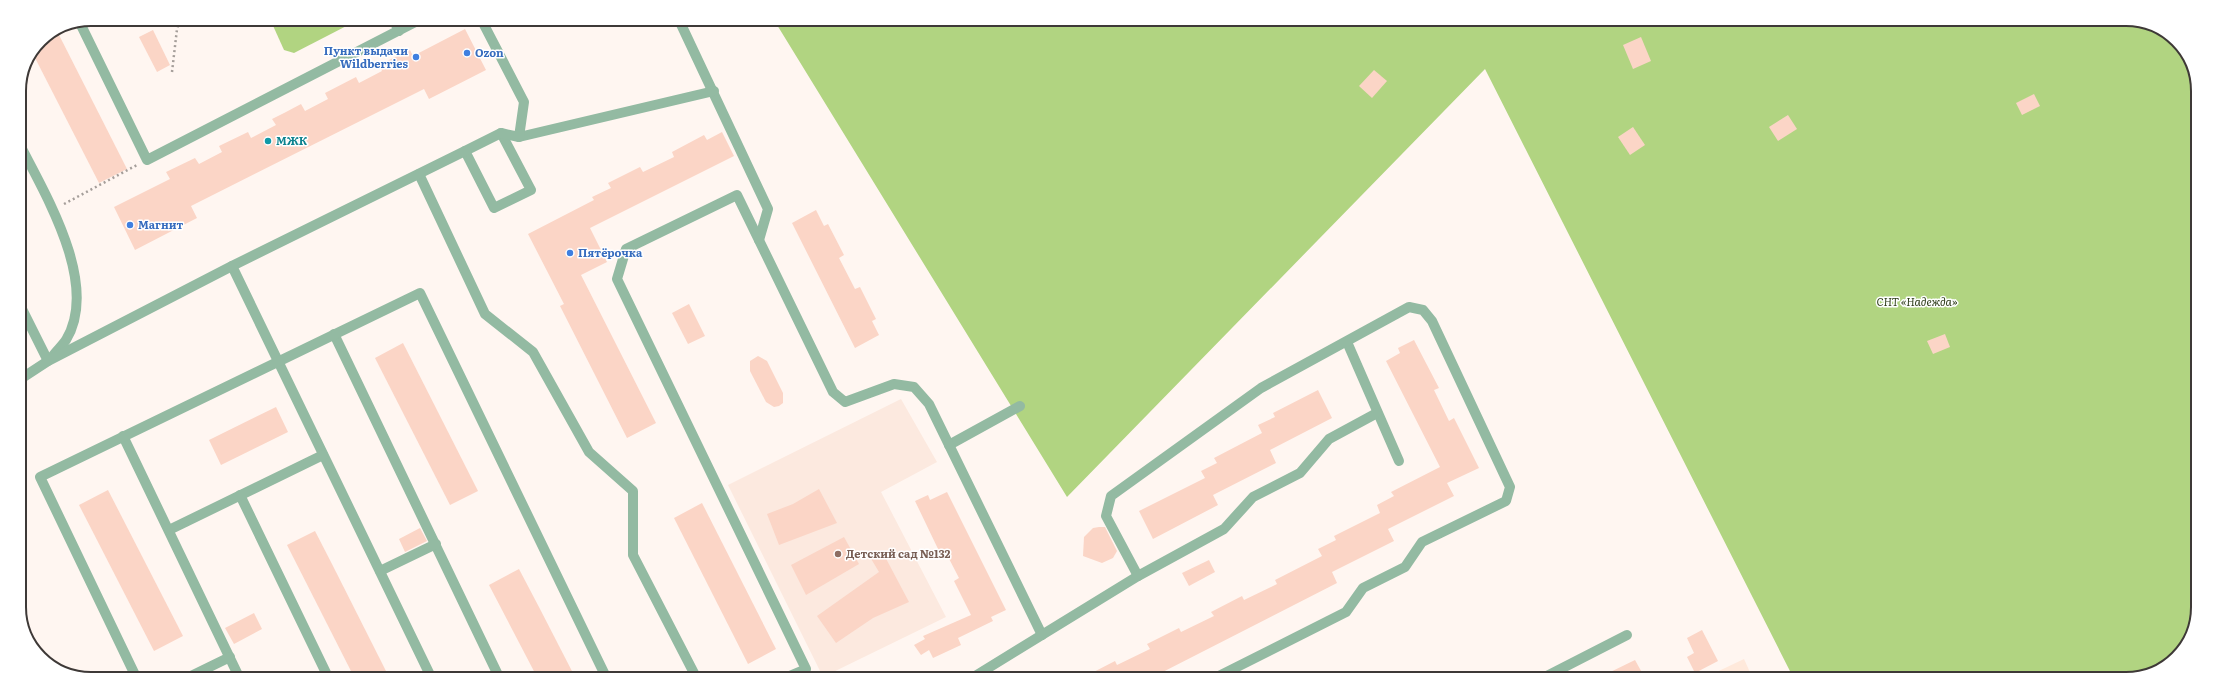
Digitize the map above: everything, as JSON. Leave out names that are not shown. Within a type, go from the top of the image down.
[{"type":"street","points":[[396,26],[399,31]]},
{"type":"street","points":[[82,27],[147,160],[408,26]]},
{"type":"street","points":[[484,26],[524,102],[519,136]]},
{"type":"street","points":[[682,26],[714,91],[768,209],[759,240]]},
{"type":"street","points":[[26,375],[48,361],[232,266],[501,133],[519,136],[714,91]]},
{"type":"street","points":[[465,151],[494,208],[531,190],[501,133]]},
{"type":"street","points":[[26,157],[55,214],[67,243],[74,270],[77,296],[74,320],[66,340],[48,361]]},
{"type":"street","points":[[419,174],[485,314],[533,352],[589,452],[633,491],[633,555],[693,672]]},
{"type":"street","points":[[799,672],[806,669],[617,279],[626,250],[737,195],[833,392],[845,402],[894,384],[914,387],[929,404],[1042,635]]},
{"type":"street","points":[[232,266],[429,672]]},
{"type":"street","points":[[134,672],[40,477],[420,293],[604,672]]},
{"type":"street","points":[[1138,576],[1106,516],[1111,496],[1261,388],[1347,342],[1409,306],[1423,310],[1432,320],[1510,487],[1506,501],[1422,542],[1405,568],[1363,588],[1346,612],[1228,672]]},
{"type":"street","points":[[26,319],[48,361]]},
{"type":"street","points":[[334,334],[498,672]]},
{"type":"street","points":[[1347,342],[1399,461]]},
{"type":"street","points":[[950,445],[1020,406]]},
{"type":"street","points":[[982,672],[1138,576],[1224,529],[1253,497],[1300,473],[1329,439],[1377,413]]},
{"type":"street","points":[[123,436],[238,672]]},
{"type":"street","points":[[168,530],[323,455]]},
{"type":"street","points":[[240,495],[326,672]]},
{"type":"street","points":[[380,571],[436,544]]},
{"type":"street","points":[[1554,672],[1627,634]]},
{"type":"street","points":[[199,672],[230,657]]},
{"type":"path","points":[[172,72],[178,26]]},
{"type":"path","points":[[61,199],[64,204],[147,160]]},
{"type":"shaded area","name":"Детский сад №132","points":[[901,399],[937,462],[881,492],[946,617],[833,672],[821,672],[728,485]]},
{"type":"shaded area","points":[[1744,659],[1750,672],[1717,672]]},
{"type":"green space","points":[[273,26],[346,26],[294,53],[284,50]]},
{"type":"green space","name":"СНТ «Надежда»","points":[[778,26],[2126,26],[2143,28],[2166,39],[2175,48],[2186,66],[2191,86],[2191,607],[2189,624],[2180,643],[2166,659],[2147,669],[2126,672],[1790,672],[1485,69],[1067,497]]},
{"type":"building","name":"МЖК","points":[[465,29],[486,70],[429,99],[424,89],[191,206],[197,218],[135,250],[114,207],[170,179],[166,172],[195,158],[199,164],[222,152],[219,146],[248,132],[251,138],[276,125],[272,119],[301,104],[305,111],[328,99],[325,93],[356,77],[359,83],[382,71],[379,65],[410,50],[413,56]]},
{"type":"building","points":[[153,30],[170,65],[157,72],[139,37]]},
{"type":"building","points":[[59,35],[127,169],[99,183],[35,58],[45,45]]},
{"type":"building","points":[[1641,37],[1651,61],[1633,69],[1623,45]]},
{"type":"building","points":[[1374,70],[1387,81],[1372,98],[1359,86]]},
{"type":"building","points":[[2034,94],[2040,106],[2022,115],[2016,103]]},
{"type":"building","points":[[1788,115],[1797,129],[1778,141],[1769,127]]},
{"type":"building","points":[[1633,127],[1645,145],[1630,155],[1618,137]]},
{"type":"building","points":[[722,132],[734,156],[590,228],[607,262],[581,275],[656,423],[627,438],[560,306],[564,304],[528,234],[594,200],[592,197],[611,188],[608,183],[640,167],[643,172],[674,157],[672,152],[704,135],[707,140]]},
{"type":"building","points":[[816,210],[824,226],[828,224],[844,255],[839,258],[855,289],[860,287],[876,319],[872,321],[879,335],[855,348],[792,223]]},
{"type":"building","points":[[689,304],[705,336],[688,344],[672,313]]},
{"type":"building","points":[[1945,334],[1950,347],[1933,354],[1927,341]]},
{"type":"building","points":[[1414,340],[1439,388],[1434,390],[1449,421],[1454,418],[1479,468],[1447,483],[1454,496],[1388,529],[1394,541],[1332,572],[1337,583],[1163,672],[1094,672],[1115,661],[1117,665],[1150,649],[1147,644],[1179,628],[1181,632],[1214,616],[1211,612],[1242,596],[1244,600],[1277,584],[1275,580],[1322,556],[1318,549],[1336,540],[1334,536],[1380,513],[1377,505],[1394,496],[1391,492],[1440,467],[1386,361],[1400,353],[1398,348]]},
{"type":"building","points":[[403,343],[478,491],[450,505],[375,358]]},
{"type":"building","points":[[758,356],[767,361],[783,393],[783,403],[779,406],[774,407],[766,402],[750,371],[750,361]]},
{"type":"building","points":[[1318,390],[1332,418],[1270,450],[1276,463],[1213,495],[1218,505],[1153,539],[1139,511],[1205,478],[1201,471],[1217,463],[1214,458],[1262,433],[1258,425],[1275,417],[1273,413]]},
{"type":"building","points":[[276,407],[288,432],[221,465],[209,440]]},
{"type":"building","points":[[819,489],[837,523],[779,545],[767,514],[793,504]]},
{"type":"building","points":[[108,490],[183,636],[154,651],[79,505]]},
{"type":"building","points":[[947,492],[1006,610],[991,617],[993,621],[958,638],[961,645],[933,658],[929,650],[921,655],[914,645],[925,639],[923,636],[971,615],[954,581],[959,578],[944,549],[939,551],[915,501],[928,495],[930,500]]},
{"type":"building","points":[[702,503],[776,649],[748,664],[674,518]]},
{"type":"building","points":[[1105,527],[1117,551],[1113,558],[1102,563],[1083,556],[1084,537],[1093,528]]},
{"type":"building","points":[[420,528],[427,541],[405,552],[399,539]]},
{"type":"building","points":[[315,531],[386,672],[351,672],[287,545]]},
{"type":"building","points":[[844,537],[859,564],[806,595],[791,565]]},
{"type":"building","points":[[882,551],[909,602],[873,618],[836,643],[817,616],[879,572],[870,557]]},
{"type":"building","points":[[1209,560],[1215,572],[1189,586],[1182,573]]},
{"type":"building","points":[[519,569],[572,672],[534,672],[489,585]]},
{"type":"building","points":[[254,613],[262,629],[234,644],[225,628]]},
{"type":"building","points":[[1702,630],[1718,661],[1694,672],[1687,657],[1694,653],[1687,638]]},
{"type":"building","points":[[1635,660],[1642,672],[1610,672]]},
{"type":"place","name":"Ozon","points":[[467,53]]},
{"type":"place","name":"Пункт выдачи Wildberries","points":[[416,57]]},
{"type":"place","name":"МЖК","points":[[268,141]]},
{"type":"place","name":"Магнит","points":[[130,225]]},
{"type":"place","name":"Пятёрочка","points":[[570,253]]},
{"type":"place","name":"Детский сад №132","points":[[838,554]]}]
